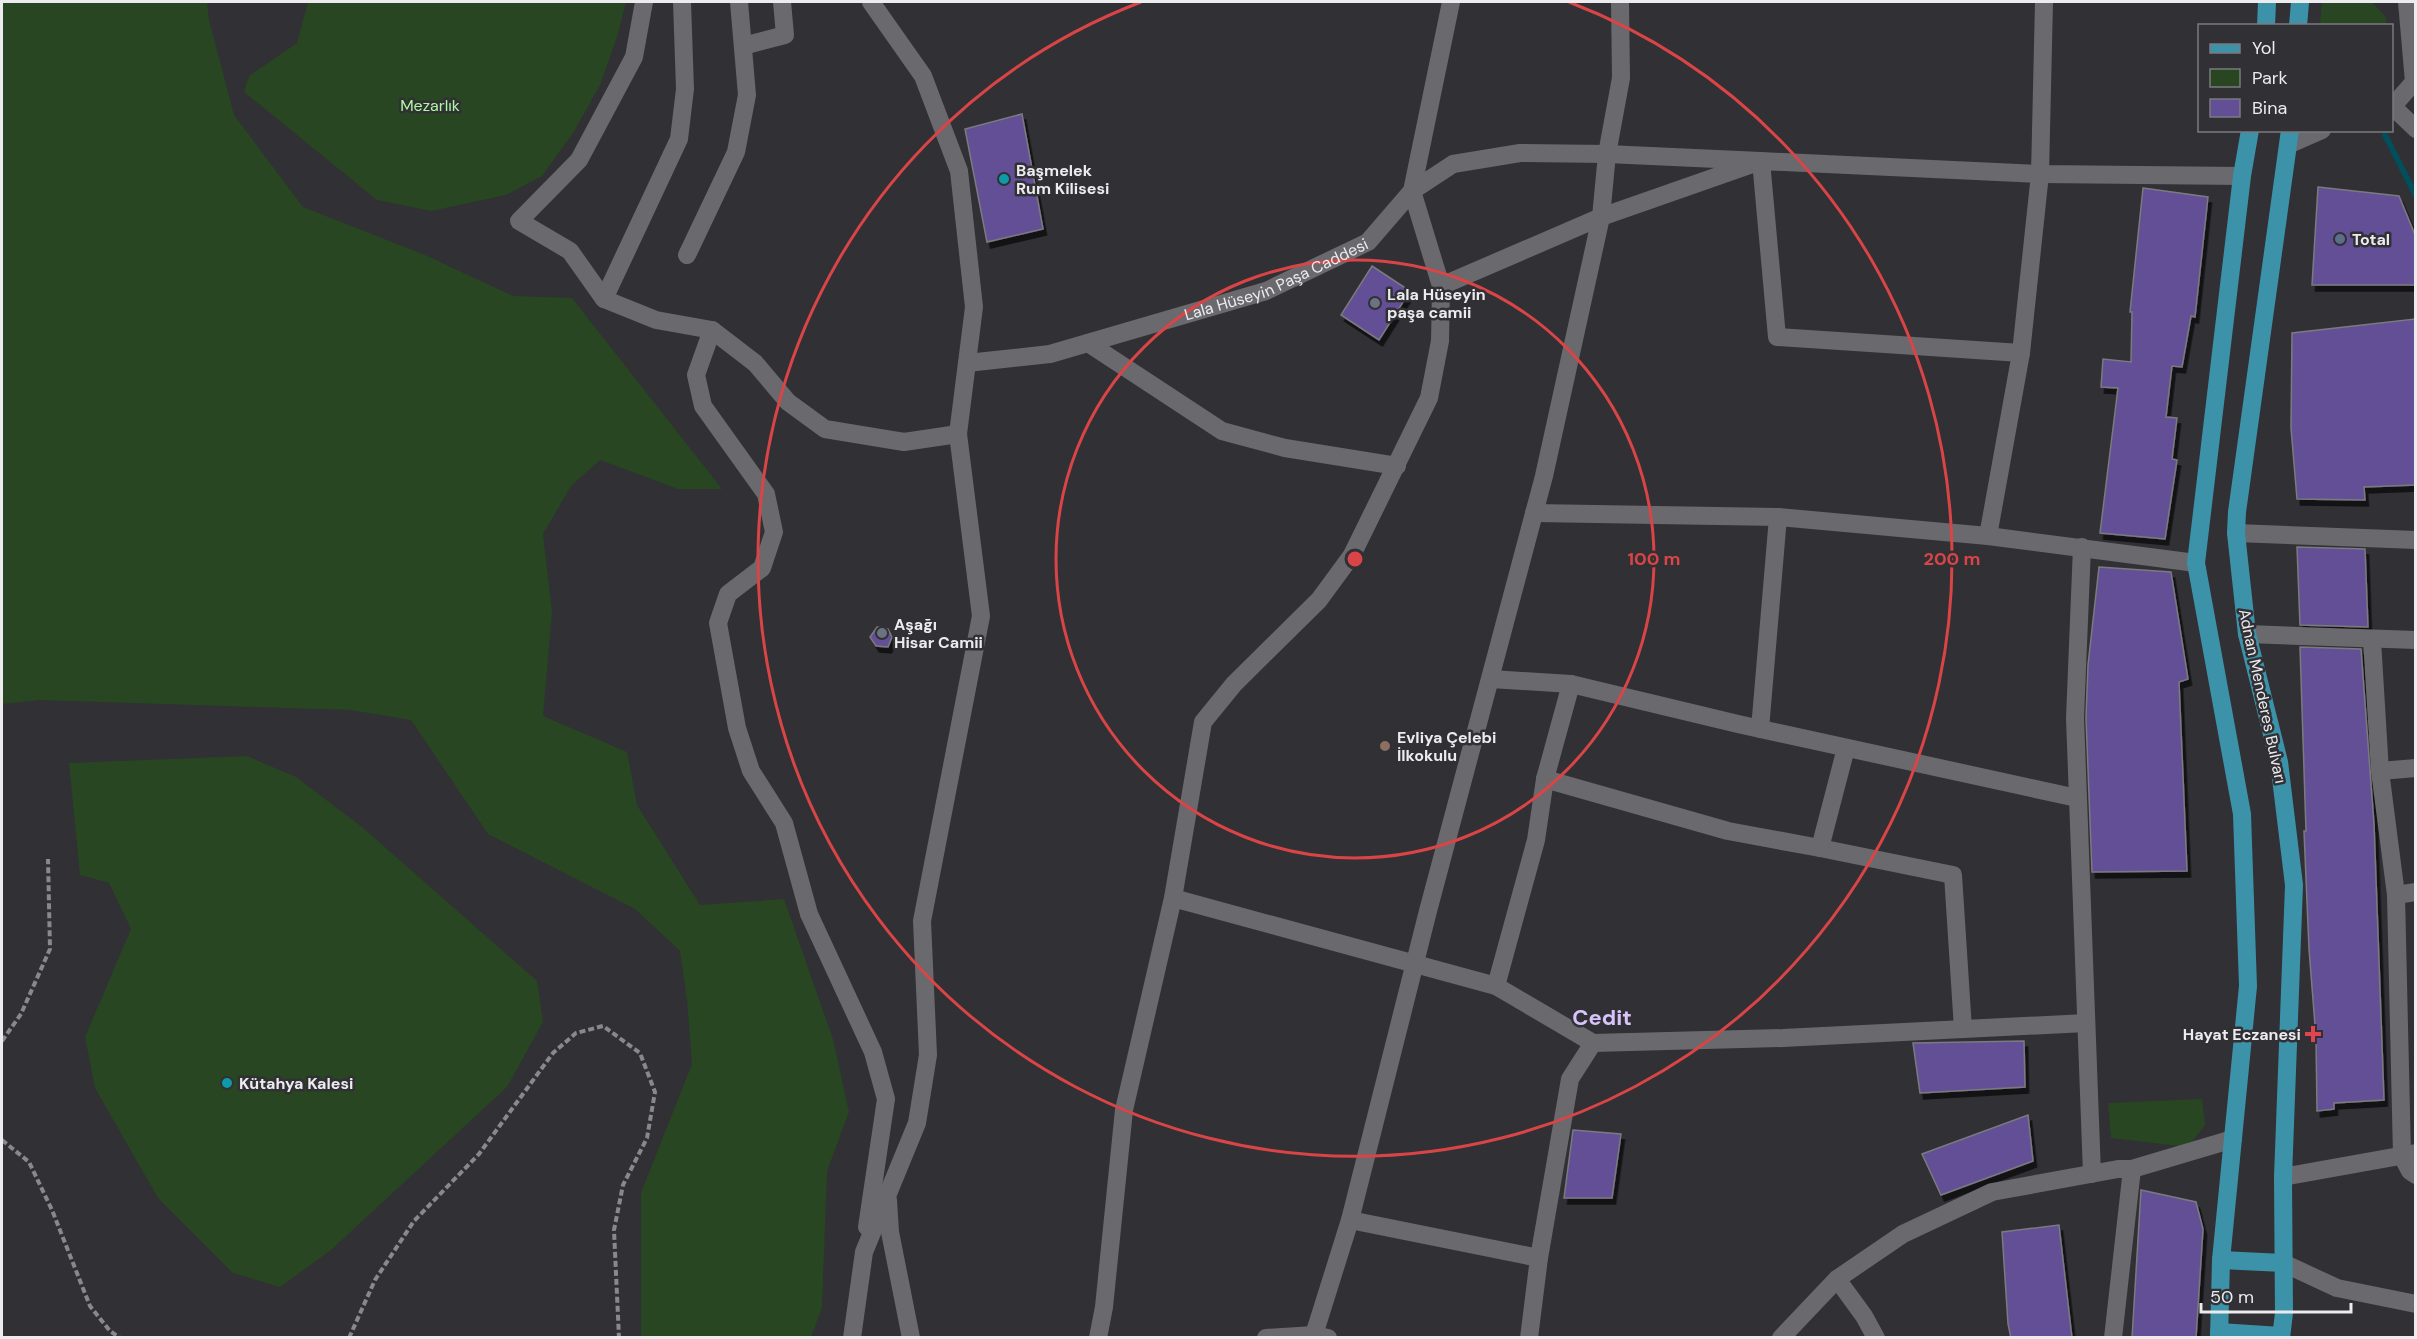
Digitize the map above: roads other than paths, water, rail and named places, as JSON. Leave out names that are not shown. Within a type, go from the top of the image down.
[{"type":"main road","points":[[2266,24],[2267,2]]},
{"type":"main road","points":[[2298,24],[2300,2]]},
{"type":"main road","points":[[2250,132],[2242,176],[2196,563],[2242,814],[2248,986],[2222,1260],[2219,1335],[2284,1337]]},
{"type":"main road","name":"Adnan Menderes Bulvarı","points":[[2284,1337],[2283,1178],[2294,885],[2279,762],[2247,634],[2236,533],[2290,137]]},
{"type":"main road","points":[[2222,1260],[2283,1263]]},
{"type":"street","points":[[644,2],[634,57],[579,160],[519,220],[570,251],[604,299],[657,320],[712,330],[755,363],[788,402],[825,429],[904,442],[958,434]]},
{"type":"street","points":[[604,299],[679,139],[685,89],[682,2]]},
{"type":"street","points":[[687,255],[736,152],[747,96],[739,2]]},
{"type":"street","points":[[743,46],[784,35],[782,2]]},
{"type":"street","points":[[864,1252],[917,1123],[928,1055],[922,921],[981,616],[958,434],[974,307],[959,171],[923,76],[871,2]]},
{"type":"street","name":"Lala Hüseyin Paşa Caddesi","points":[[967,363],[1050,354],[1266,291],[1368,242],[1412,191],[1451,2]]},
{"type":"street","points":[[1266,1338],[1318,1337],[1350,1220],[1414,965],[1534,513],[1601,217],[1606,154],[1621,78],[1620,2]]},
{"type":"street","points":[[1988,536],[2021,353],[2040,174],[2044,2]]},
{"type":"street","points":[[2304,24],[2308,2]]},
{"type":"street","points":[[2393,106],[2414,82],[2407,2]]},
{"type":"street","points":[[2393,107],[2415,106]]},
{"type":"street","points":[[2393,108],[2415,129]]},
{"type":"street","points":[[2290,137],[2313,132]]},
{"type":"street","points":[[1098,1338],[1104,1307],[1124,1110],[1173,898],[1203,722],[1234,684],[1319,600],[1352,555],[1428,398],[1440,341],[1441,286],[1412,191],[1453,164],[1520,153],[1606,154],[2040,174],[2242,176]]},
{"type":"street","points":[[1441,286],[1601,217],[1761,161]]},
{"type":"street","points":[[1761,161],[1777,337],[2021,353]]},
{"type":"street","points":[[712,330],[696,375],[703,406],[766,494],[774,532],[762,568],[728,594],[718,623],[737,728],[751,771],[784,824],[809,914],[873,1052],[886,1099],[852,1338]]},
{"type":"street","points":[[1088,343],[1222,431],[1285,448],[1397,466]]},
{"type":"street","points":[[1534,513],[1778,517],[1988,536],[2196,563]]},
{"type":"street","points":[[1760,729],[1778,517]]},
{"type":"street","points":[[2236,533],[2415,540]]},
{"type":"street","points":[[2082,547],[2075,718],[2092,1174]]},
{"type":"street","points":[[2247,634],[2415,640]]},
{"type":"street","points":[[2373,640],[2380,771],[2396,895],[2407,1017],[2410,1171],[2415,1175]]},
{"type":"street","points":[[1491,679],[1571,684],[1760,729],[2077,798]]},
{"type":"street","points":[[1496,986],[1536,840],[1545,780],[1571,684]]},
{"type":"street","points":[[1820,848],[1846,748]]},
{"type":"street","points":[[2380,771],[2415,768]]},
{"type":"street","points":[[1545,780],[1728,831],[1953,875],[1963,1029]]},
{"type":"street","points":[[2396,895],[2415,892]]},
{"type":"street","points":[[1173,898],[1496,986],[1593,1043],[1783,1038],[2086,1023]]},
{"type":"street","points":[[1529,1338],[1539,1258],[1570,1079],[1593,1043]]},
{"type":"street","points":[[1781,1338],[1837,1279],[1903,1234],[1992,1192],[2118,1169],[2132,1170],[2233,1139]]},
{"type":"street","points":[[2283,1178],[2409,1155]]},
{"type":"street","points":[[2113,1338],[2132,1170]]},
{"type":"street","points":[[888,1194],[890,1232],[911,1338]]},
{"type":"street","points":[[1350,1220],[1539,1258]]},
{"type":"street","points":[[2283,1263],[2337,1288],[2415,1304]]},
{"type":"street","points":[[1837,1279],[1864,1316],[1876,1338]]},
{"type":"waterway","points":[[2385,135],[2416,196]]},
{"type":"place","name":"Başmelek Rum Kilisesi","points":[[1004,179]]},
{"type":"place","name":"Total","points":[[2340,239]]},
{"type":"place","name":"Lala Hüseyin paşa camii","points":[[1375,303]]},
{"type":"place","name":"Aşağı Hisar Camii","points":[[882,633]]},
{"type":"place","name":"Evliya Çelebi İlkokulu","points":[[1385,746]]},
{"type":"place","name":"Hayat Eczanesi","points":[[2313,1034]]},
{"type":"place","name":"Kütahya Kalesi","points":[[227,1083]]},
{"type":"district","name":"Cedit","points":[[1602,1017]]},
{"type":"park label","name":"Mezarlık","points":[[430,105]]}]
